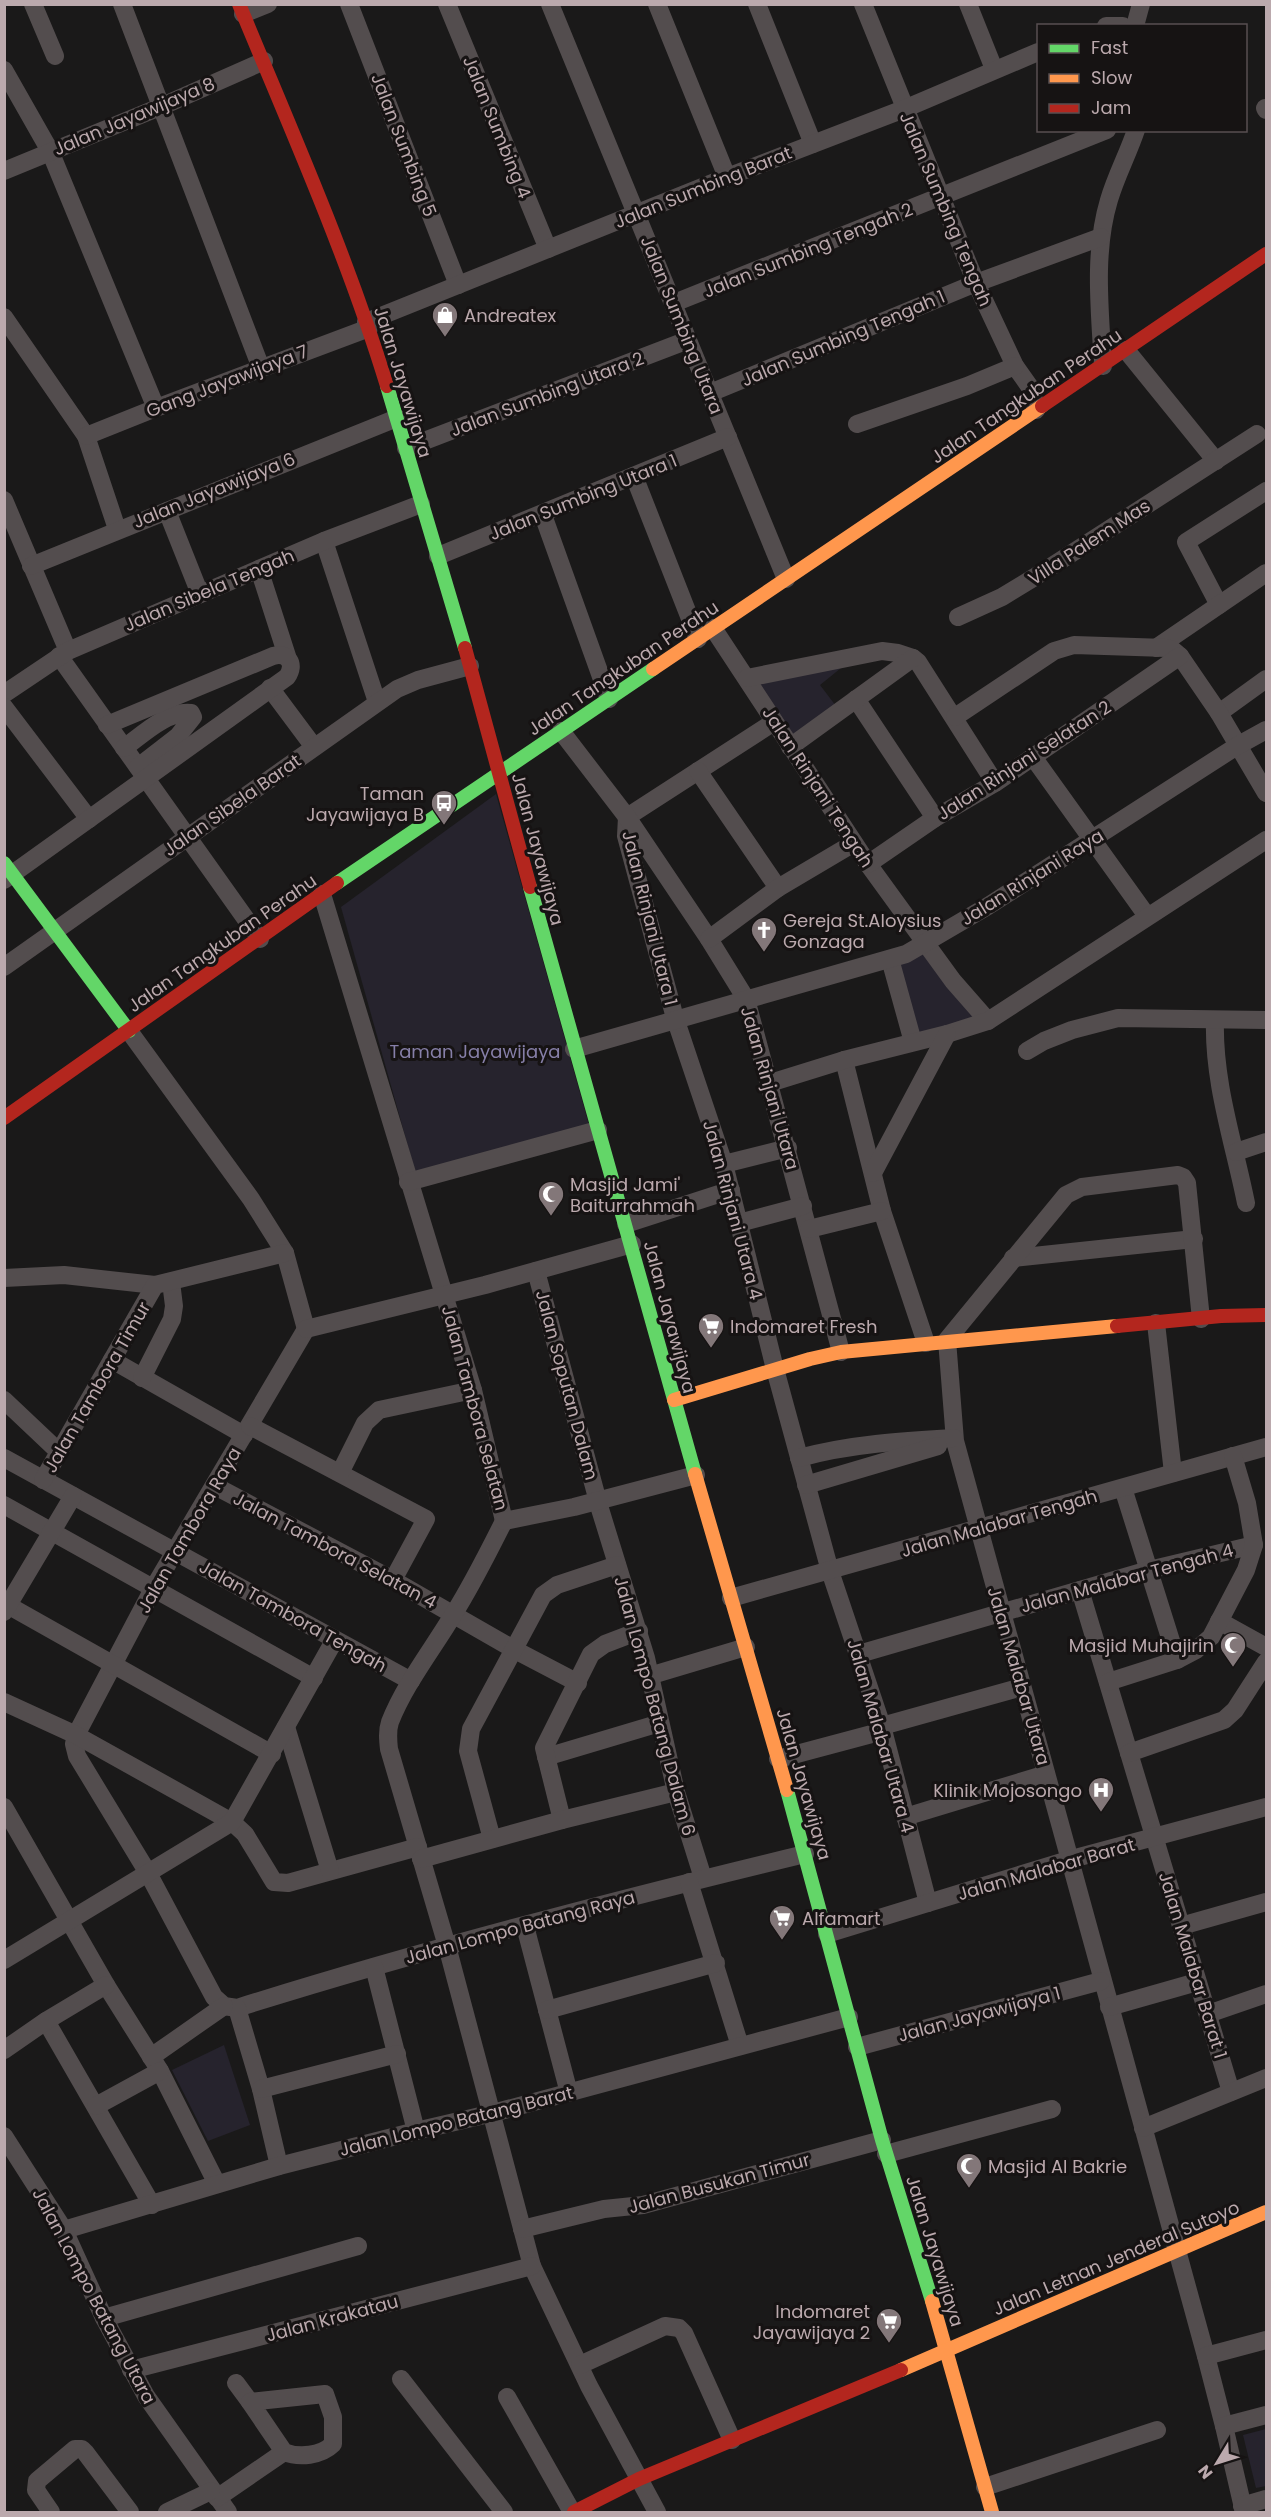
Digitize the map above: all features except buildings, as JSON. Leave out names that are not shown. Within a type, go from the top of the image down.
[{"type":"main road","name":"Jalan Jayawijaya","points":[[241,9],[332,230],[368,325],[397,418],[470,666],[574,1049],[632,1244],[674,1400],[805,1854],[884,2147],[947,2351],[992,2512]]},
{"type":"main road","name":"Jalan Tangkuban Perahu","points":[[4,1118],[322,894],[1266,254]]},
{"type":"main road","points":[[7,873],[55,932],[129,1031]]},
{"type":"main road","points":[[674,1400],[775,1369],[842,1352],[947,1340],[1266,1315]]},
{"type":"main road","name":"Jalan Letnan Jenderal Sutoyo","points":[[573,2512],[639,2479],[947,2351],[1266,2212]]},
{"type":"street","points":[[33,4],[55,56]]},
{"type":"street","points":[[122,4],[261,368]]},
{"type":"street","points":[[241,9],[268,4]]},
{"type":"street","name":"Jalan Sumbing 5","points":[[349,4],[458,285]]},
{"type":"street","name":"Jalan Sumbing 4","points":[[447,4],[548,249]]},
{"type":"street","name":"Jalan Sumbing Utara","points":[[550,4],[786,579]]},
{"type":"street","points":[[657,4],[727,177]]},
{"type":"street","points":[[757,4],[813,144]]},
{"type":"street","name":"Jalan Sumbing Tengah","points":[[863,4],[976,283],[1015,366],[1032,390],[1036,410]]},
{"type":"street","points":[[968,4],[994,69]]},
{"type":"street","points":[[1136,24],[1141,4]]},
{"type":"street","name":"Jalan Sumbing Barat","points":[[368,325],[458,285],[904,109],[1037,52]]},
{"type":"street","name":"Jalan Jayawijaya 8","points":[[4,171],[160,107],[264,61]]},
{"type":"street","points":[[4,70],[50,151],[156,408]]},
{"type":"street","name":"Jalan Sumbing Tengah 2","points":[[674,303],[1102,132]]},
{"type":"street","points":[[1103,366],[1099,292],[1101,237],[1110,199],[1135,132]]},
{"type":"street","name":"Jalan Sumbing Tengah 1","points":[[710,393],[976,283],[1101,237]]},
{"type":"street","points":[[4,317],[87,436],[117,529]]},
{"type":"street","name":"Gang Jayawijaya 7","points":[[87,436],[368,325]]},
{"type":"street","name":"Jalan Sumbing Utara 2","points":[[406,448],[688,340]]},
{"type":"street","points":[[1126,350],[1216,461]]},
{"type":"street","points":[[857,424],[967,386],[1015,366]]},
{"type":"street","name":"Jalan Jayawijaya 6","points":[[31,566],[117,529],[397,418]]},
{"type":"street","name":"Villa Palem Mas","points":[[958,617],[1002,597],[1038,575],[1257,434]]},
{"type":"street","name":"Jalan Sumbing Utara 1","points":[[438,556],[543,515],[728,437]]},
{"type":"street","points":[[634,476],[698,639]]},
{"type":"street","points":[[1219,605],[1186,542],[1266,491]]},
{"type":"street","points":[[4,500],[64,653],[107,725],[260,939]]},
{"type":"street","name":"Jalan Sibela Tengah","points":[[4,694],[64,653],[259,568],[421,504]]},
{"type":"street","points":[[167,510],[200,594]]},
{"type":"street","points":[[543,515],[609,699]]},
{"type":"street","points":[[324,541],[377,702]]},
{"type":"street","points":[[142,773],[287,677],[292,670],[259,568]]},
{"type":"street","points":[[1156,648],[1266,573]]},
{"type":"street","name":"Jalan Rinjani Tengah","points":[[713,628],[868,864],[953,981],[988,1021]]},
{"type":"street","points":[[955,717],[1054,651],[1064,647],[1074,645],[1173,650],[1180,656],[1219,713],[1266,793]]},
{"type":"street","points":[[747,678],[882,651],[913,658],[955,717],[995,783]]},
{"type":"street","points":[[107,725],[273,656],[281,654],[286,656]]},
{"type":"street","name":"Jalan Rinjani Selatan 2","points":[[868,864],[935,818],[995,783],[1180,656]]},
{"type":"street","points":[[790,747],[913,658]]},
{"type":"street","name":"Jalan Sibela Barat","points":[[4,967],[397,689],[418,680],[470,666]]},
{"type":"street","points":[[1219,713],[1266,679]]},
{"type":"street","points":[[270,688],[314,747]]},
{"type":"street","points":[[856,699],[935,818]]},
{"type":"street","points":[[4,707],[89,819]]},
{"type":"street","points":[[7,873],[89,819],[142,773],[191,722],[193,717],[191,713],[186,712],[167,719],[124,748]]},
{"type":"street","points":[[627,817],[774,722]]},
{"type":"street","name":"Jalan Rinjani Raya","points":[[574,1049],[675,1018],[890,959],[927,943],[1237,746],[1266,730]]},
{"type":"street","name":"Jalan Rinjani Utara","points":[[561,731],[627,817],[709,939],[746,999],[842,1352]]},
{"type":"street","points":[[1033,757],[1147,916]]},
{"type":"street","points":[[698,771],[778,888]]},
{"type":"street","name":"Jalan Rinjani Utara 1","points":[[627,817],[627,836],[675,1018]]},
{"type":"street","points":[[770,1083],[844,1060],[947,1034],[988,1021],[1266,840]]},
{"type":"street","points":[[709,939],[778,888],[854,843]]},
{"type":"street","name":"Jalan Tambora Selatan","points":[[322,894],[473,1390],[504,1521]]},
{"type":"street","points":[[890,959],[913,1042]]},
{"type":"street","name":"Jalan Rinjani Utara 4","points":[[675,1018],[724,1164],[799,1458]]},
{"type":"street","points":[[1027,1051],[1044,1041],[1072,1030],[1118,1018],[1266,1020]]},
{"type":"street","points":[[1215,1020],[1214,1051],[1246,1203]]},
{"type":"street","points":[[129,1031],[251,1199],[285,1253],[306,1329],[536,1271],[632,1244]]},
{"type":"street","points":[[873,1173],[947,1034]]},
{"type":"street","points":[[844,1060],[882,1211],[926,1343]]},
{"type":"street","points":[[408,1182],[598,1130]]},
{"type":"street","points":[[1236,1152],[1266,1142]]},
{"type":"street","points":[[724,1164],[788,1149]]},
{"type":"street","points":[[947,1340],[1062,1199],[1077,1188],[1178,1175],[1183,1177],[1187,1183],[1201,1319]]},
{"type":"street","points":[[626,1224],[731,1190]]},
{"type":"street","points":[[739,1223],[803,1206]]},
{"type":"street","points":[[809,1229],[882,1211]]},
{"type":"street","points":[[1013,1258],[1194,1239]]},
{"type":"street","points":[[4,1278],[64,1275],[163,1284],[285,1253]]},
{"type":"street","name":"Jalan Soputan Dalam","points":[[536,1271],[597,1500]]},
{"type":"street","points":[[142,1378],[172,1318],[174,1306],[163,1284]]},
{"type":"street","name":"Jalan Tambora Timur","points":[[44,1480],[58,1451],[112,1360],[163,1284]]},
{"type":"street","points":[[1156,1323],[1173,1473]]},
{"type":"street","name":"Jalan Tambora Raya","points":[[76,1735],[154,1587],[306,1329]]},
{"type":"street","name":"Jalan Malabar Utara","points":[[947,1340],[954,1439],[1047,1774],[1101,1981],[1178,2251],[1224,2426],[1243,2509]]},
{"type":"street","points":[[112,1360],[142,1378],[340,1473],[426,1519],[393,1580]]},
{"type":"street","points":[[340,1473],[365,1423],[380,1410],[473,1390]]},
{"type":"street","points":[[4,1401],[58,1451]]},
{"type":"street","points":[[799,1458],[831,1449],[954,1439]]},
{"type":"street","points":[[806,1485],[954,1439]]},
{"type":"street","name":"Jalan Malabar Tengah","points":[[731,1598],[1266,1447]]},
{"type":"street","points":[[1108,1682],[1177,1660],[1196,1650],[1211,1637],[1246,1570],[1254,1545],[1247,1503],[1233,1456]]},
{"type":"street","name":"Jalan Tambora Tengah","points":[[4,1458],[176,1551],[334,1641],[411,1681]]},
{"type":"street","name":"Jalan Malabar Utara 4","points":[[799,1458],[830,1571],[882,1728],[928,1903]]},
{"type":"street","points":[[657,2512],[580,2365],[532,2266],[493,2114],[387,1736],[389,1724],[411,1681],[454,1614],[504,1521],[545,1514],[696,1475]]},
{"type":"street","name":"Jalan Tambora Selatan 4","points":[[215,1486],[393,1580],[515,1650],[578,1683]]},
{"type":"street","points":[[1124,1488],[1177,1660]]},
{"type":"street","points":[[73,1496],[6,1606],[272,1754]]},
{"type":"street","name":"Jalan Lompo Batang Dalam 6","points":[[597,1500],[639,1632],[716,1964],[740,2046]]},
{"type":"street","points":[[4,1505],[314,1678]]},
{"type":"street","name":"Jalan Malabar Tengah 4","points":[[859,1654],[1149,1570],[1254,1545]]},
{"type":"street","points":[[492,1839],[468,1751],[471,1730],[543,1595],[550,1587],[616,1565]]},
{"type":"street","name":"Jalan Malabar Barat 1","points":[[1080,1590],[1231,2092]]},
{"type":"street","points":[[1218,1621],[1266,1647]]},
{"type":"street","points":[[562,1820],[544,1748],[595,1650],[639,1632]]},
{"type":"street","points":[[7,1953],[70,1921],[232,1822],[334,1641]]},
{"type":"street","points":[[649,1676],[746,1647]]},
{"type":"street","points":[[1129,1753],[1224,1720],[1234,1710],[1266,1662]]},
{"type":"street","points":[[778,1759],[1022,1688]]},
{"type":"street","points":[[4,1702],[76,1735],[232,1822],[245,1834],[274,1882],[288,1882],[330,1871],[492,1839],[676,1792]]},
{"type":"street","points":[[546,1757],[660,1723]]},
{"type":"street","points":[[286,1727],[330,1871]]},
{"type":"street","points":[[76,1735],[74,1744],[77,1756],[147,1873],[214,1997],[230,2007],[261,2089],[279,2166]]},
{"type":"street","points":[[905,1817],[1047,1774]]},
{"type":"street","points":[[4,1807],[105,1985],[155,2064],[218,2184]]},
{"type":"street","name":"Jalan Malabar Barat","points":[[827,1934],[1068,1860],[1266,1807]]},
{"type":"street","name":"Jalan Lompo Batang Raya","points":[[96,2106],[230,2007],[447,1946],[696,1880],[805,1854]]},
{"type":"street","points":[[1181,1926],[1266,1902]]},
{"type":"street","points":[[525,1926],[569,2093]]},
{"type":"street","points":[[547,2010],[716,1964]]},
{"type":"street","points":[[374,1967],[416,2130]]},
{"type":"street","name":"Jalan Jayawijaya 1","points":[[857,2047],[1101,1981]]},
{"type":"street","points":[[1109,2007],[1197,1982]]},
{"type":"street","points":[[4,2050],[105,1985]]},
{"type":"street","points":[[1208,2014],[1266,1994]]},
{"type":"street","name":"Jalan Lompo Batang Barat","points":[[63,2230],[279,2166],[416,2130],[493,2114],[849,2017]]},
{"type":"street","points":[[46,2021],[152,2205]]},
{"type":"street","points":[[261,2089],[397,2054]]},
{"type":"street","points":[[1143,2128],[1266,2078]]},
{"type":"street","name":"Jalan Busukan Timur","points":[[522,2229],[604,2209],[643,2205],[1052,2109]]},
{"type":"street","name":"Jalan Lompo Batang Utara","points":[[4,2136],[63,2230],[131,2370],[228,2512]]},
{"type":"street","points":[[104,2318],[358,2246]]},
{"type":"street","name":"Jalan Krakatau","points":[[131,2370],[532,2266]]},
{"type":"street","points":[[580,2365],[665,2326],[680,2328],[732,2440]]},
{"type":"street","points":[[1206,2356],[1266,2340]]},
{"type":"street","points":[[401,2379],[504,2512]]},
{"type":"street","points":[[236,2383],[284,2452],[294,2456],[309,2455],[324,2451],[333,2444],[333,2417],[325,2394],[250,2402]]},
{"type":"street","points":[[507,2397],[573,2512]]},
{"type":"street","points":[[1224,2426],[1266,2415]]},
{"type":"street","points":[[985,2487],[1157,2430]]},
{"type":"street","points":[[51,2512],[36,2490],[37,2481],[75,2448],[86,2452],[130,2512]]},
{"type":"street","points":[[167,2512],[214,2494],[284,2452]]},
{"type":"street","points":[[1243,2509],[1266,2499]]},
{"type":"green space","points":[[846,664],[820,685],[836,706],[792,739],[755,681]]},
{"type":"green space","name":"Taman Jayawijaya","points":[[496,794],[589,1125],[416,1175],[341,907]]},
{"type":"green space","points":[[926,948],[981,1020],[916,1036],[896,961]]},
{"type":"green space","points":[[224,2045],[250,2125],[208,2141],[172,2070]]},
{"type":"green space","points":[[1266,2429],[1266,2486],[1256,2488],[1243,2435]]},
{"type":"traffic: fast","points":[[387,386],[465,648]]},
{"type":"traffic: fast","points":[[337,883],[653,669]]},
{"type":"traffic: fast","points":[[4,863],[129,1031]]},
{"type":"traffic: fast","points":[[530,887],[695,1474]]},
{"type":"traffic: fast","points":[[787,1790],[882,2140],[932,2301]]},
{"type":"traffic: slow","points":[[653,669],[1042,406]]},
{"type":"traffic: slow","points":[[674,1400],[810,1359],[841,1352],[1117,1326]]},
{"type":"traffic: slow","points":[[695,1474],[787,1790]]},
{"type":"traffic: slow","points":[[901,2370],[1266,2212]]},
{"type":"traffic: slow","points":[[932,2301],[992,2512]]},
{"type":"traffic: jam","points":[[239,4],[336,241],[387,386]]},
{"type":"traffic: jam","points":[[1042,406],[1266,254]]},
{"type":"traffic: jam","points":[[465,648],[530,887]]},
{"type":"traffic: jam","points":[[4,1118],[337,883]]},
{"type":"traffic: jam","points":[[1117,1326],[1221,1316],[1266,1315]]},
{"type":"traffic: jam","points":[[574,2512],[639,2479],[901,2370]]},
{"type":"place","name":"Andreatex","points":[[445,338]]},
{"type":"place","name":"Taman Jayawijaya B","points":[[444,826]]},
{"type":"place","name":"Gereja St.Aloysius Gonzaga","points":[[764,953]]},
{"type":"place","name":"Masjid Jami' Baiturrahmah","points":[[551,1217]]},
{"type":"place","name":"Indomaret Fresh","points":[[711,1349]]},
{"type":"place","name":"Masjid Muhajirin","points":[[1233,1668]]},
{"type":"place","name":"Klinik Mojosongo","points":[[1101,1813]]},
{"type":"place","name":"Alfamart","points":[[782,1941]]},
{"type":"place","name":"Masjid Al Bakrie","points":[[969,2189]]},
{"type":"place","name":"Indomaret Jayawijaya 2","points":[[889,2344]]}]
